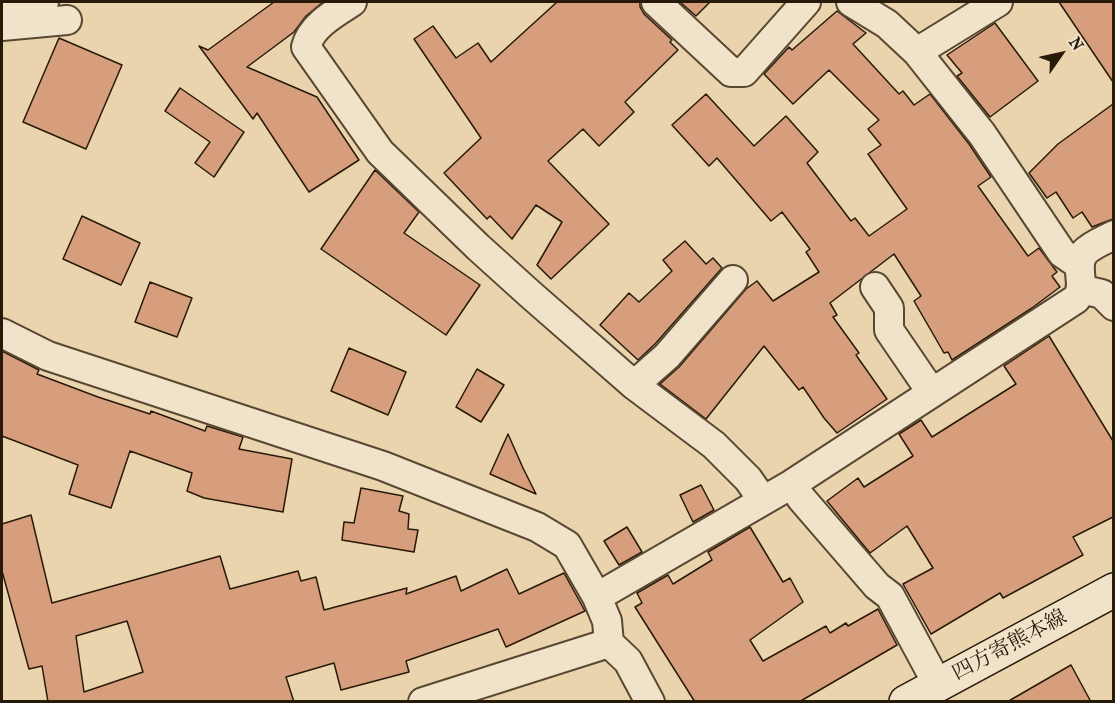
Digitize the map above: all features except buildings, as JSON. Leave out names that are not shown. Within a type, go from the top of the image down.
[{"type":"main road","name":"四方寄熊本線","points":[[906,702],[1113,590]]},
{"type":"street","points":[[2,10],[44,2]]},
{"type":"street","points":[[352,2],[327,19],[308,37],[306,47],[380,152],[478,247],[634,385],[714,445],[748,479],[762,499]]},
{"type":"street","points":[[656,2],[730,72],[744,72],[793,6]]},
{"type":"street","points":[[851,2],[887,24],[917,52],[982,134],[1079,277],[1102,294],[1113,306]]},
{"type":"street","points":[[917,52],[998,2]]},
{"type":"street","points":[[2,26],[68,20]]},
{"type":"street","points":[[597,597],[762,499],[792,484],[1076,299],[1085,252],[1113,235]]},
{"type":"street","points":[[634,385],[667,356],[733,280]]},
{"type":"street","points":[[875,287],[889,308],[889,330],[932,393]]},
{"type":"street","points":[[2,333],[48,356],[382,466],[537,527],[567,545],[597,597],[607,621],[609,643],[628,661],[650,702]]},
{"type":"street","points":[[792,484],[801,498],[877,586],[890,596],[938,685]]},
{"type":"street","points":[[423,702],[609,643]]}]
